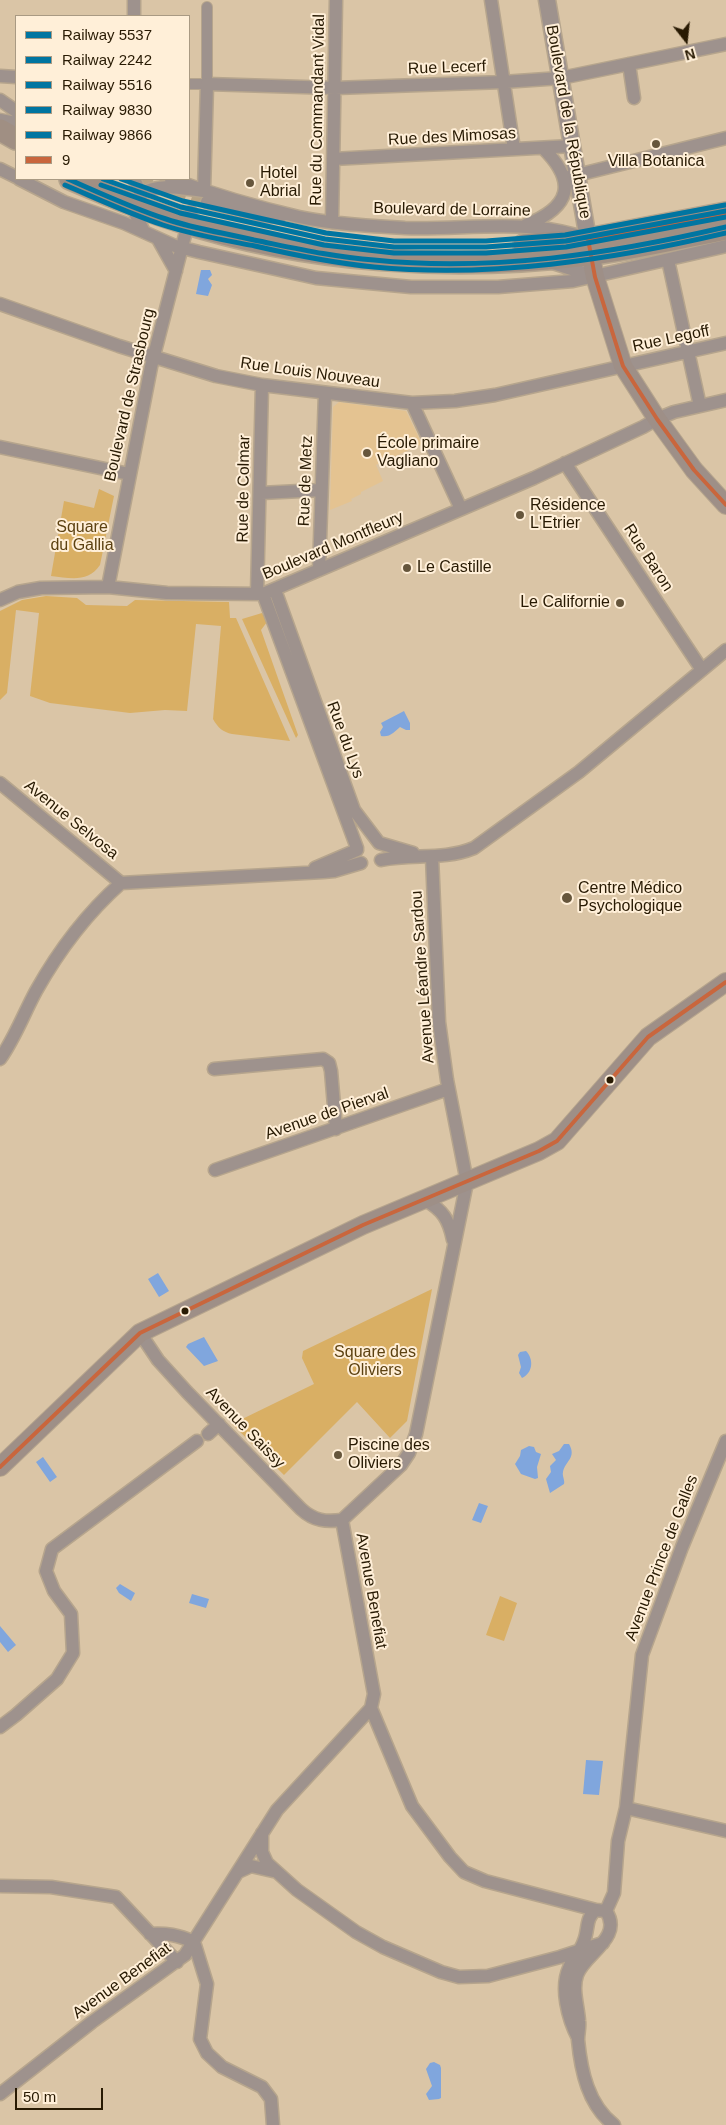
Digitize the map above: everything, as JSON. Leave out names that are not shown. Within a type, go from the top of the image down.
[{"type":"highway","points":[[0,142],[15,151]]},
{"type":"highway","points":[[75,180],[198,207],[240,225],[302,238],[397,249],[589,247],[726,229]]},
{"type":"highway","points":[[104,180],[137,193]]},
{"type":"highway","points":[[198,207],[293,249],[366,258],[426,262],[536,259],[726,213]]},
{"type":"main road","name":"Boulevard de la République","points":[[589,247],[594,277],[624,366],[657,418],[694,470],[726,505]]},
{"type":"main road","points":[[0,1467],[140,1333],[363,1226],[539,1152],[557,1142],[648,1037],[726,982]]},
{"type":"street","points":[[134,0],[134,15]]},
{"type":"street","name":"Rue du Commandant Vidal","points":[[332,221],[336,0]]},
{"type":"street","points":[[491,0],[514,149]]},
{"type":"street","name":"Boulevard de la République","points":[[547,0],[572,146],[571,177],[589,247]]},
{"type":"street","points":[[190,84],[207,84],[207,7]]},
{"type":"street","name":"Rue Lecerf","points":[[207,84],[335,88],[561,78],[726,44]]},
{"type":"street","points":[[629,64],[634,98]]},
{"type":"street","points":[[0,76],[15,77]]},
{"type":"street","name":"Boulevard de Strasbourg","points":[[108,587],[153,357],[182,248],[198,207],[207,84]]},
{"type":"street","points":[[0,100],[13,124]]},
{"type":"street","points":[[0,120],[13,124]]},
{"type":"street","points":[[526,226],[544,217],[557,206],[571,177],[726,138]]},
{"type":"street","name":"Rue des Mimosas","points":[[333,159],[572,146]]},
{"type":"street","points":[[543,148],[571,177]]},
{"type":"street","points":[[0,169],[15,176]]},
{"type":"street","points":[[22,180],[64,202],[182,248],[237,262],[316,278],[411,287],[498,287],[594,277],[726,246]]},
{"type":"street","points":[[171,180],[198,207]]},
{"type":"street","points":[[144,232],[137,220],[137,193],[159,187],[198,207]]},
{"type":"street","points":[[158,239],[177,234],[198,207]]},
{"type":"street","name":"Boulevard de Lorraine","points":[[198,207],[262,216],[300,217],[373,226],[444,229],[526,226],[558,230],[589,247]]},
{"type":"street","points":[[158,239],[176,271]]},
{"type":"street","points":[[536,259],[566,266],[594,277]]},
{"type":"street","points":[[668,260],[700,406]]},
{"type":"street","name":"Rue Louis Nouveau","points":[[0,304],[153,357],[216,376],[262,385],[412,403],[455,401],[495,395],[624,366]]},
{"type":"street","name":"Rue Legoff","points":[[624,366],[726,344]]},
{"type":"street","name":"Rue de Colmar","points":[[262,385],[261,493],[265,593]]},
{"type":"street","name":"Rue de Metz","points":[[319,570],[325,393]]},
{"type":"street","name":"Boulevard Montfleury","points":[[0,600],[9,595],[28,590],[108,587],[167,593],[265,593],[566,463],[643,427],[657,418],[726,400]]},
{"type":"street","points":[[412,403],[461,509]]},
{"type":"street","points":[[0,447],[129,474]]},
{"type":"street","name":"Rue Baron","points":[[566,463],[702,670]]},
{"type":"street","points":[[261,493],[322,490]]},
{"type":"street","name":"Rue du Lys","points":[[265,593],[287,643],[350,803],[357,816],[379,844]]},
{"type":"street","name":"Rue du Lys","points":[[287,643],[357,849]]},
{"type":"street","points":[[0,1059],[37,990],[73,934],[88,914],[121,883],[334,871],[361,863],[374,865],[380,860],[400,857],[432,857],[464,852],[474,848],[579,772],[726,650]]},
{"type":"street","name":"Avenue Selvosa","points":[[0,783],[121,883]]},
{"type":"street","points":[[301,873],[357,849],[365,840],[373,840],[379,844],[432,857]]},
{"type":"street","points":[[379,844],[383,851],[380,860]]},
{"type":"street","points":[[357,849],[357,856],[361,863]]},
{"type":"street","name":"Avenue Léandre Sardou","points":[[432,857],[439,1022],[448,1088],[467,1182]]},
{"type":"street","points":[[214,1069],[323,1059],[329,1063],[331,1071],[336,1129]]},
{"type":"street","name":"Avenue de Pierval","points":[[215,1170],[448,1088]]},
{"type":"street","name":"Avenue Benefiat","points":[[2,2089],[181,1958],[194,1942],[262,1831],[293,1791],[371,1708],[374,1694],[342,1520],[401,1465],[409,1453],[416,1434],[467,1182]]},
{"type":"street","points":[[425,1200],[436,1206],[445,1215],[451,1228],[454,1244]]},
{"type":"street","name":"Avenue Saissy","points":[[140,1333],[158,1360],[309,1516],[327,1522],[342,1520]]},
{"type":"street","points":[[0,1727],[57,1679],[73,1653],[71,1614],[54,1591],[46,1572],[52,1549],[203,1438],[219,1424]]},
{"type":"street","name":"Avenue Prince de Galles","points":[[566,1975],[586,1936],[588,1920],[601,1910],[614,1893],[618,1841],[626,1808],[642,1655],[682,1548],[726,1441]]},
{"type":"street","points":[[371,1708],[412,1806],[450,1857],[464,1872],[474,1878],[601,1910],[611,1920],[611,1926],[603,1943],[584,1962],[579,1969],[575,1981],[580,2023],[578,2038]]},
{"type":"street","points":[[626,1808],[726,1831]]},
{"type":"street","points":[[262,1831],[263,1858],[273,1871],[356,1932],[383,1947],[441,1972],[459,1977],[474,1978],[497,1974],[551,1960],[603,1943]]},
{"type":"street","points":[[238,1872],[251,1866],[273,1871]]},
{"type":"street","points":[[0,1886],[51,1888],[116,1896],[150,1934],[181,1958]]},
{"type":"street","points":[[150,1934],[166,1933],[194,1942],[206,1984],[200,2039],[207,2053],[222,2067],[262,2087],[271,2099],[273,2125]]},
{"type":"street","points":[[551,1960],[559,1964],[566,1975],[570,2020],[578,2038],[588,2090],[601,2113],[614,2125]]},
{"type":"shaded area","name":"École primaire Vagliano","points":[[339,402],[406,411],[422,444],[376,465],[383,481],[361,492],[361,494],[351,499],[352,501],[330,510],[333,407]]},
{"type":"green space","name":"Square du Gallia","points":[[99,489],[114,496],[100,565],[90,575],[84,577],[51,576],[64,501],[94,508]]},
{"type":"green space","points":[[46,596],[77,598],[86,605],[127,606],[135,600],[229,602],[230,618],[236,618],[290,741],[232,734],[221,729],[213,719],[221,626],[196,624],[187,711],[165,710],[130,713],[50,703],[30,696],[39,613],[16,610],[7,693],[0,700],[0,611],[22,600]]},
{"type":"green space","points":[[262,613],[267,622],[261,630],[298,735],[296,738],[242,619]]},
{"type":"green space","name":"Square des Oliviers","points":[[432,1289],[407,1421],[390,1438],[357,1402],[284,1475],[232,1424],[314,1384],[302,1358],[303,1351]]},
{"type":"green space","points":[[500,1596],[517,1603],[504,1641],[486,1635]]},
{"type":"water","points":[[201,270],[210,270],[212,275],[208,279],[212,285],[208,296],[196,294]]},
{"type":"water","points":[[404,711],[410,723],[410,730],[400,727],[390,735],[381,736],[380,732],[383,727],[381,723]]},
{"type":"water","points":[[158,1273],[169,1291],[159,1297],[148,1279]]},
{"type":"water","points":[[204,1337],[218,1361],[204,1366],[186,1347],[188,1344]]},
{"type":"water","points":[[526,1351],[529,1354],[531,1366],[526,1376],[522,1378],[519,1373],[521,1367],[518,1355],[520,1352]]},
{"type":"water","points":[[564,1444],[569,1444],[572,1453],[564,1468],[564,1484],[550,1493],[546,1479],[551,1472],[550,1466],[556,1460],[552,1454],[559,1451]]},
{"type":"water","points":[[529,1446],[534,1447],[536,1452],[541,1454],[537,1467],[538,1478],[535,1479],[521,1474],[515,1464],[521,1450]]},
{"type":"water","points":[[43,1457],[57,1477],[50,1482],[36,1462]]},
{"type":"water","points":[[479,1503],[488,1506],[481,1523],[472,1520]]},
{"type":"water","points":[[120,1584],[135,1593],[131,1601],[119,1593],[116,1588]]},
{"type":"water","points":[[192,1594],[209,1599],[206,1608],[189,1603]]},
{"type":"water","points":[[0,1626],[16,1645],[8,1652],[0,1642]]},
{"type":"water","points":[[586,1760],[603,1761],[599,1795],[583,1794]]},
{"type":"water","points":[[434,2062],[440,2065],[441,2068],[441,2098],[429,2100],[426,2094],[432,2086],[426,2069],[430,2063]]},
{"type":"tunnel","points":[[144,180],[207,202]]},
{"type":"rail line","name":"5537","points":[[70,180],[141,210],[188,226],[314,252],[374,260],[463,264],[551,258],[639,245],[726,227]]},
{"type":"rail line","name":"2242","points":[[106,180],[181,207],[325,239],[394,247],[486,247],[566,241],[726,211]]},
{"type":"rail line","name":"9866","points":[[124,180],[183,201],[326,233],[394,241],[486,241],[565,235],[725,205]]},
{"type":"rail line","name":"9830","points":[[65,185],[138,216],[186,232],[314,258],[374,267],[418,270],[463,270],[551,264],[595,259],[726,233]]},
{"type":"rail line","name":"5516","points":[[101,185],[180,213],[324,245],[394,253],[486,253],[566,247],[726,217]]},
{"type":"transit line","name":"9","points":[[726,213],[588,239],[595,277],[623,366],[657,419],[694,470],[726,505]]},
{"type":"transit line","name":"9","points":[[0,1467],[140,1333],[363,1225],[539,1151],[557,1141],[648,1037],[726,982]]},
{"type":"place","name":"Villa Botanica","points":[[656,144]]},
{"type":"place","name":"Hotel Abrial","points":[[250,183]]},
{"type":"place","name":"École primaire Vagliano","points":[[367,453]]},
{"type":"place","name":"Résidence L'Etrier","points":[[520,515]]},
{"type":"place","name":"Le Castille","points":[[407,568]]},
{"type":"place","name":"Le Californie","points":[[620,603]]},
{"type":"place","name":"Centre Médico Psychologique","points":[[567,898]]},
{"type":"place","name":"Piscine des Oliviers","points":[[338,1455]]}]
